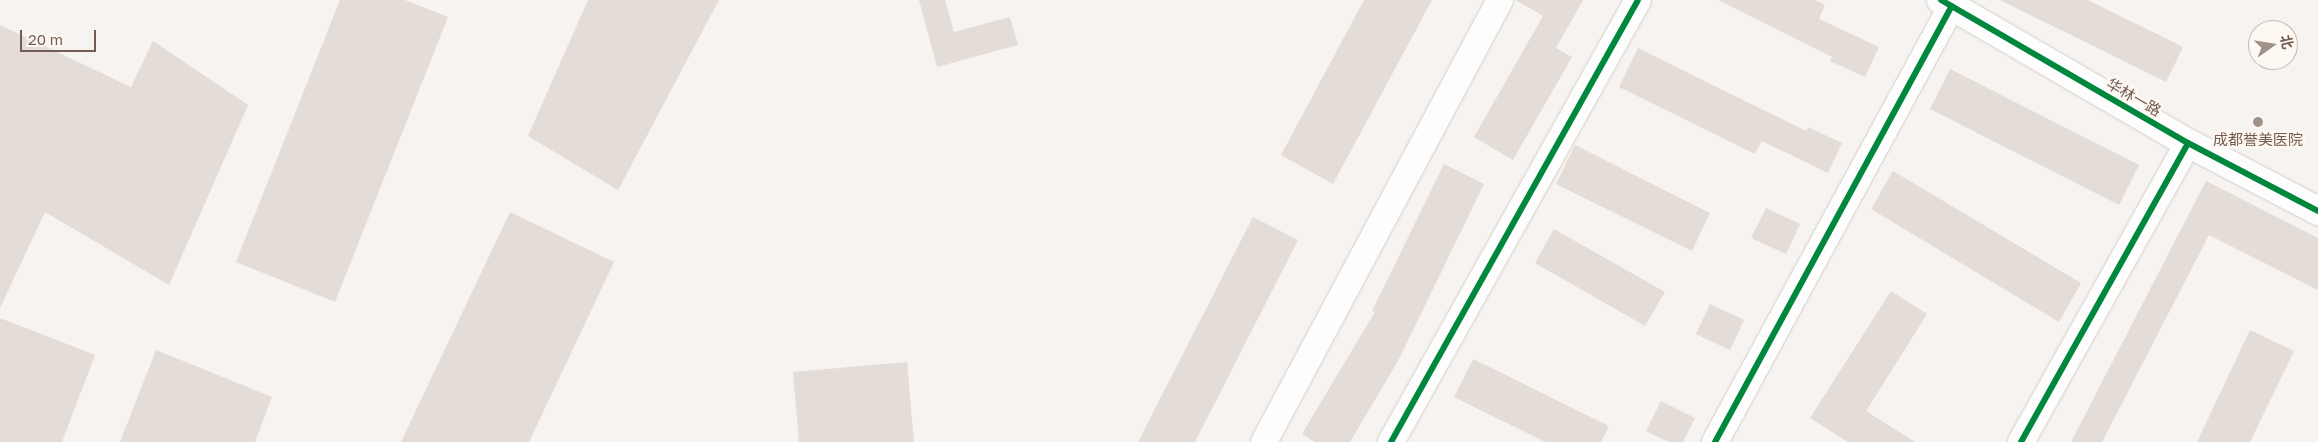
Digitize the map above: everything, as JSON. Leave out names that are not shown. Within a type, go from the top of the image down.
[{"type":"street","points":[[1264,442],[1500,0]]},
{"type":"street","points":[[1391,442],[1638,0]]},
{"type":"street","points":[[1715,442],[1946,3]]},
{"type":"street","name":"华林一路","points":[[1946,3],[2188,143],[2318,211]]},
{"type":"street","points":[[2021,442],[2188,143]]},
{"type":"building","points":[[340,0],[405,0],[448,17],[335,302],[236,262]]},
{"type":"building","points":[[588,0],[719,0],[618,190],[528,136]]},
{"type":"building","points":[[919,0],[945,0],[954,32],[1010,17],[1018,45],[937,67]]},
{"type":"building","points":[[1364,0],[1432,0],[1333,184],[1281,155]]},
{"type":"building","points":[[1516,0],[1583,0],[1556,48],[1572,57],[1513,160],[1474,137],[1543,16]]},
{"type":"building","points":[[1718,0],[1815,0],[1825,5],[1819,19],[1879,47],[1865,77],[1830,61],[1832,57]]},
{"type":"building","points":[[2000,0],[2088,0],[2183,47],[2166,82]]},
{"type":"building","points":[[0,25],[131,87],[153,41],[248,105],[169,285],[45,212],[0,308]]},
{"type":"building","points":[[1638,48],[1806,131],[1808,127],[1842,143],[1828,173],[1762,141],[1755,154],[1619,87]]},
{"type":"building","points":[[1950,69],[2139,165],[2119,205],[1930,109]]},
{"type":"building","points":[[1575,145],[1710,213],[1692,251],[1556,184]]},
{"type":"building","points":[[1444,164],[1484,184],[1398,361],[1350,442],[1315,442],[1302,434],[1375,312],[1372,311]]},
{"type":"building","points":[[1893,171],[2081,283],[2059,322],[1871,209]]},
{"type":"building","points":[[2206,181],[2318,238],[2318,290],[2209,235],[2102,442],[2071,442]]},
{"type":"building","points":[[1766,208],[1800,224],[1786,254],[1751,238]]},
{"type":"building","points":[[510,212],[614,262],[529,442],[401,442]]},
{"type":"building","points":[[1253,217],[1298,240],[1195,442],[1138,442]]},
{"type":"building","points":[[1554,229],[1665,292],[1645,326],[1535,263]]},
{"type":"building","points":[[1891,291],[1927,314],[1866,411],[1915,442],[1848,442],[1810,418]]},
{"type":"building","points":[[1710,304],[1744,320],[1730,350],[1696,334]]},
{"type":"building","points":[[0,318],[95,355],[62,442],[0,442]]},
{"type":"building","points":[[2250,330],[2294,351],[2250,442],[2197,442]]},
{"type":"building","points":[[156,350],[272,397],[255,442],[120,442]]},
{"type":"building","points":[[1473,359],[1609,426],[1601,442],[1545,442],[1454,397]]},
{"type":"building","points":[[907,362],[914,442],[799,442],[793,372]]},
{"type":"building","points":[[1661,401],[1695,418],[1683,442],[1669,442],[1646,431]]},
{"type":"cycle path","points":[[1391,442],[1638,0]]},
{"type":"cycle path","points":[[1941,0],[2188,143],[2318,211]]},
{"type":"cycle path","points":[[1715,442],[1952,6]]},
{"type":"cycle path","points":[[2021,442],[2188,143]]},
{"type":"place","name":"成都誉美医院","points":[[2258,122]]}]
